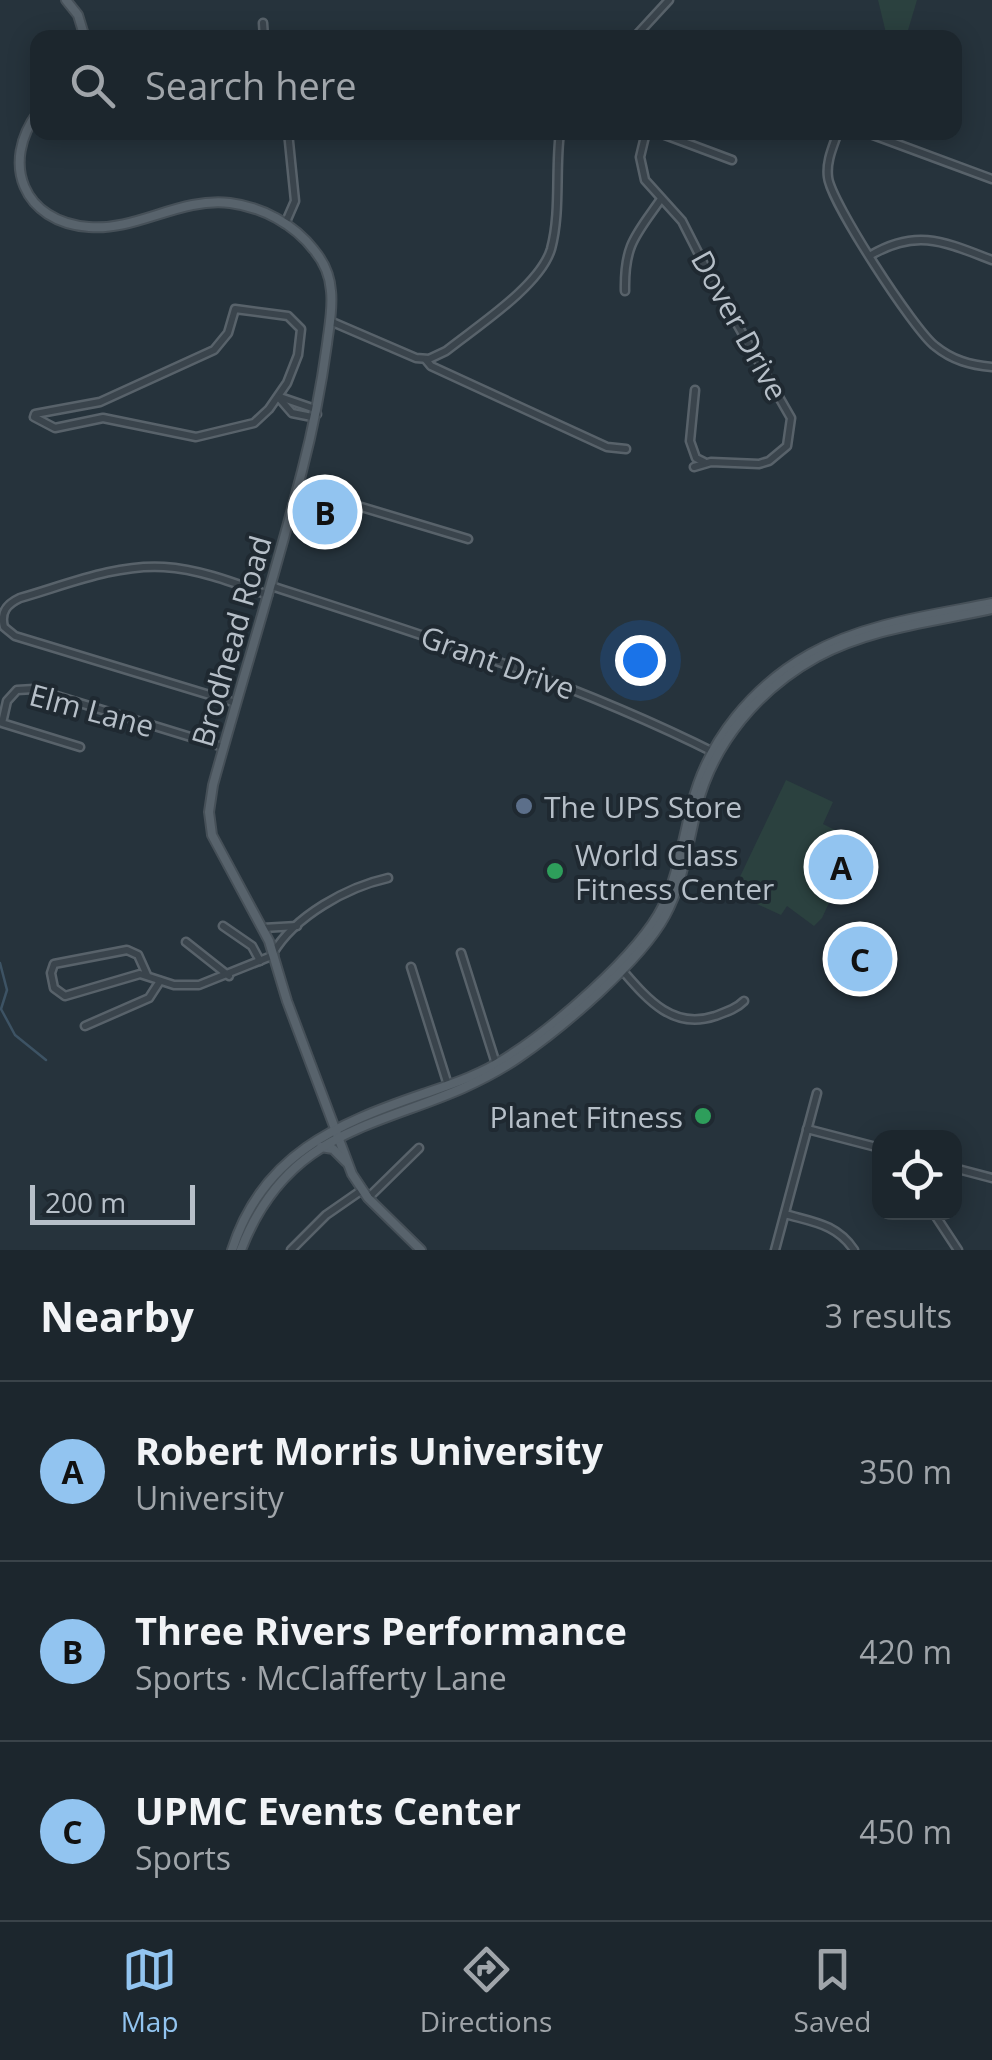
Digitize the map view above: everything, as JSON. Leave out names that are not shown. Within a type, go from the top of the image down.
[{"type":"main road","points":[[66,0],[78,15],[83,30]]},
{"type":"main road","name":"Brodhead Road","points":[[30,122],[16,140],[14,174],[30,203],[54,217],[81,226],[106,227],[212,202],[257,210],[285,224],[308,242],[324,264],[331,291],[330,321],[317,414],[209,799],[210,826],[274,954],[287,1002],[349,1166],[365,1194],[419,1247]]},
{"type":"main road","points":[[232,1250],[249,1211],[270,1181],[298,1152],[337,1132],[497,1067],[619,964],[645,936],[668,894],[694,797],[715,753],[786,676],[816,658],[874,634],[992,606]]},
{"type":"main road","points":[[242,1250],[271,1194],[293,1169],[337,1132],[454,1092],[528,1051],[644,948],[670,907],[715,753]]},
{"type":"main road","points":[[319,1148],[336,1151],[349,1166]]},
{"type":"street","points":[[641,30],[669,0]]},
{"type":"street","points":[[263,24],[263,30]]},
{"type":"street","points":[[285,224],[294,200],[289,140]]},
{"type":"street","points":[[425,359],[446,351],[544,264],[553,238],[559,140]]},
{"type":"street","name":"Dover Drive","points":[[643,140],[641,169],[648,186],[682,221],[792,418],[787,446],[770,461],[705,463]]},
{"type":"street","points":[[678,140],[732,160]]},
{"type":"street","points":[[835,140],[828,161],[831,193],[928,341],[956,359],[992,366]]},
{"type":"street","points":[[887,140],[992,179]]},
{"type":"street","points":[[625,290],[628,246],[661,199]]},
{"type":"street","points":[[870,255],[886,246],[918,238],[941,241],[992,260]]},
{"type":"street","points":[[235,309],[288,316],[299,324],[295,365],[279,397],[254,423],[196,437],[103,418],[56,428],[34,417],[100,402],[214,350],[228,332],[235,309]]},
{"type":"street","points":[[330,321],[425,359],[431,366],[607,447],[626,449]]},
{"type":"street","points":[[695,390],[690,441],[696,458],[705,463]]},
{"type":"street","points":[[279,397],[314,408],[317,414]]},
{"type":"street","points":[[694,467],[705,463]]},
{"type":"street","points":[[298,488],[468,539]]},
{"type":"street","name":"Grant Drive","points":[[236,703],[15,636],[4,627],[3,612],[20,598],[114,571],[149,567],[188,570],[270,590],[542,676],[715,753]]},
{"type":"street","name":"Elm Lane","points":[[80,747],[2,723],[8,698],[18,690],[34,689],[223,748]]},
{"type":"street","points":[[147,975],[138,955],[122,950],[54,964],[51,973],[54,988],[68,996],[147,975],[192,986],[229,976],[274,954],[297,926],[344,895],[388,878]]},
{"type":"street","points":[[223,926],[248,942],[260,961]]},
{"type":"street","points":[[263,928],[297,926]]},
{"type":"street","points":[[186,942],[229,976]]},
{"type":"street","points":[[460,954],[497,1067]]},
{"type":"street","points":[[410,967],[448,1085]]},
{"type":"street","points":[[622,970],[660,1008],[676,1018],[710,1018],[744,1002]]},
{"type":"street","points":[[84,1026],[149,998],[160,981]]},
{"type":"street","points":[[775,1250],[817,1093]]},
{"type":"street","points":[[807,1129],[872,1146]]},
{"type":"street","points":[[291,1250],[326,1215],[365,1194],[419,1148]]},
{"type":"street","points":[[962,1170],[992,1178]]},
{"type":"street","points":[[784,1214],[834,1228],[844,1234],[854,1250]]},
{"type":"street","points":[[938,1220],[958,1250]]},
{"type":"street","points":[[419,1247],[430,1250]]},
{"type":"green space","points":[[878,0],[917,0],[908,30],[885,30]]},
{"type":"green space","points":[[786,780],[833,802],[823,824],[847,836],[855,847],[822,918],[814,926],[787,906],[781,915],[735,894]]},
{"type":"waterway","points":[[0,963],[7,990],[1,1009],[15,1035],[46,1060]]},
{"type":"place","name":"Three Rivers Performance","points":[[325,512]]},
{"type":"place","name":"The UPS Store","points":[[524,806]]},
{"type":"place","name":"Robert Morris University","points":[[841,867]]},
{"type":"place","name":"World Class Fitness Center","points":[[555,871]]},
{"type":"place","name":"UPMC Events Center","points":[[860,959]]},
{"type":"place","name":"Planet Fitness","points":[[703,1116]]}]
